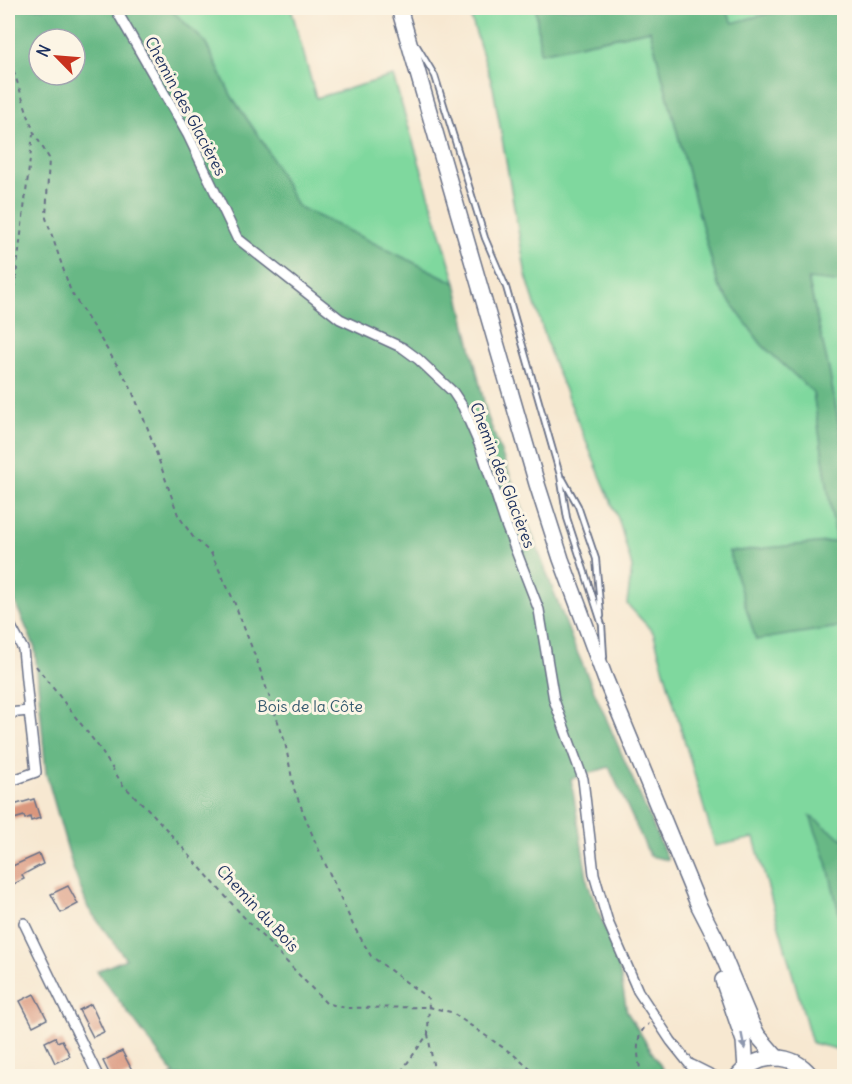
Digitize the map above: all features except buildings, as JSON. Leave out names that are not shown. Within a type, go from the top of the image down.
[{"type":"main road","points":[[399,8],[537,484],[571,587],[605,678],[699,906],[716,939],[752,1025],[758,1036],[777,1058]]},
{"type":"main road","points":[[699,906],[709,942],[741,1028],[746,1051],[742,1073]]},
{"type":"main road","points":[[742,1073],[766,1059],[777,1058],[799,1065],[811,1077]]},
{"type":"street","name":"Chemin des Glacières","points":[[115,8],[188,135],[237,238],[340,319],[403,348],[418,359],[453,392],[463,407],[480,446],[506,525],[539,610],[554,700],[583,778],[592,862],[608,922],[638,992],[670,1041],[699,1077]]},
{"type":"street","points":[[8,621],[23,649],[36,772],[8,782]]},
{"type":"street","points":[[8,713],[29,711]]},
{"type":"street","points":[[24,923],[98,1077]]},
{"type":"street","name":"Chemin des Glacières","points":[[689,1062],[714,1077]]},
{"type":"lane","points":[[404,26],[435,76],[484,238],[506,287],[560,475],[567,518],[602,625]]},
{"type":"lane","points":[[560,475],[578,506],[596,559],[605,678]]},
{"type":"path","points":[[8,54],[34,133],[49,158],[46,218],[71,292],[129,384],[148,429],[178,515],[194,537],[211,553],[233,599],[285,742],[294,789],[353,925],[371,956],[429,999],[428,1034],[435,1077]]},
{"type":"path","points":[[8,343],[34,133]]},
{"type":"path","name":"Chemin du Bois","points":[[23,649],[98,746],[123,785],[152,813],[242,914],[326,1003],[346,1008],[429,1007],[451,1012],[514,1055],[538,1077]]},
{"type":"path","points":[[641,1077],[639,1035],[643,1028],[655,1019]]},
{"type":"path","points":[[404,1077],[403,1069],[428,1034]]},
{"type":"green space","name":"Bois de la Côte","points":[[8,8],[169,8],[205,42],[232,97],[264,144],[297,206],[456,283],[487,415],[574,645],[668,860],[650,856],[609,767],[571,779],[588,884],[618,962],[627,1012],[667,1076],[171,1076],[174,1074],[97,971],[126,959],[88,908],[73,868],[46,773],[35,648],[8,586]]},
{"type":"green space","points":[[169,8],[291,8],[316,98],[393,76],[456,283],[297,206],[264,144],[232,97],[205,42]]},
{"type":"green space","points":[[468,8],[536,8],[540,53],[650,30],[718,285],[762,345],[813,392],[836,542],[729,552],[756,639],[844,626],[844,840],[811,817],[827,862],[844,933],[844,1053],[812,1043],[754,838],[715,846],[653,632],[627,604],[632,567],[619,521],[552,359],[526,275],[493,87]]},
{"type":"green space","points":[[536,8],[724,8],[733,23],[789,8],[844,8],[844,283],[808,279],[829,370],[842,442],[844,442],[844,626],[756,640],[729,552],[836,541],[813,392],[762,345],[718,285],[650,30],[540,53]]},
{"type":"green space","points":[[724,8],[789,8],[733,23]]},
{"type":"green space","points":[[808,278],[844,283],[844,442],[842,442],[829,370]]},
{"type":"green space","points":[[810,816],[844,840],[844,934],[827,862]]}]
